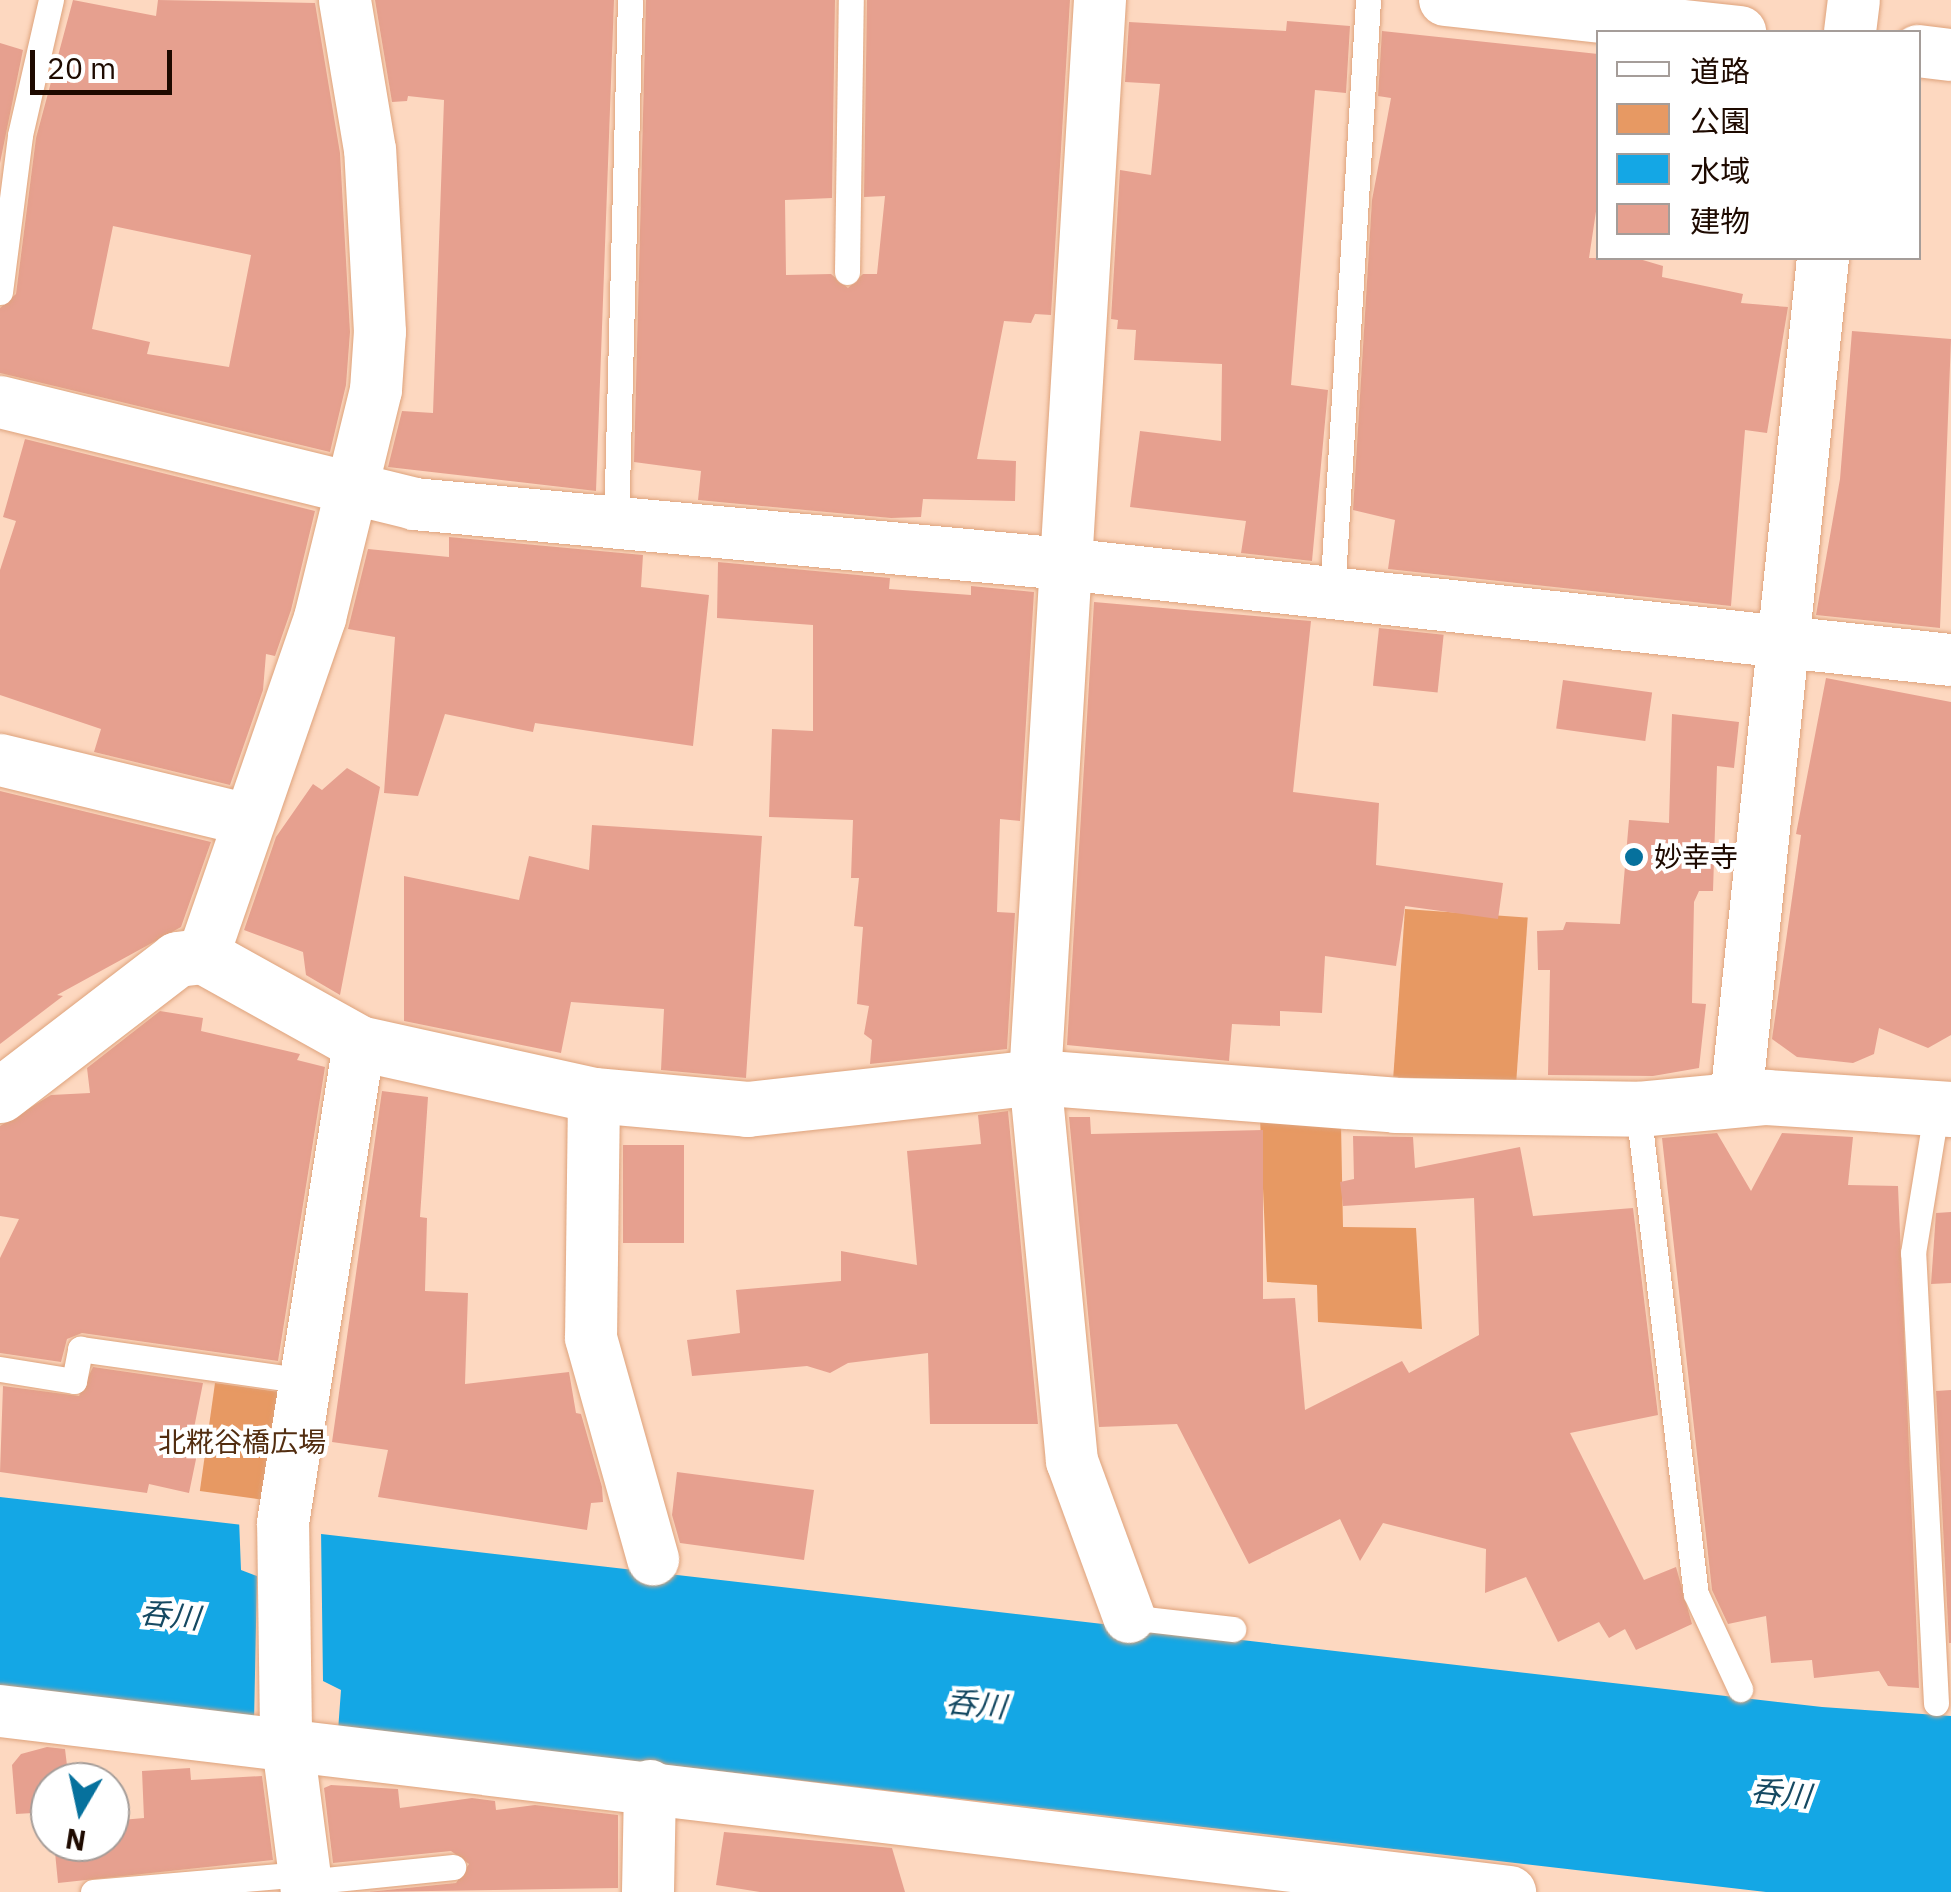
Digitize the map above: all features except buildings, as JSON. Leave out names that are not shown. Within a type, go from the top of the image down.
[{"type":"street","points":[[202,956],[320,618],[376,390],[380,332],[370,150],[345,0]]},
{"type":"street","points":[[1100,0],[1035,1077],[1072,1461],[1129,1617]]},
{"type":"street","points":[[1445,0],[1722,30]]},
{"type":"street","points":[[1850,30],[1854,0]]},
{"type":"street","points":[[1921,51],[1951,55]]},
{"type":"street","points":[[1736,1100],[1780,642],[1823,260]]},
{"type":"street","points":[[3,414],[352,492],[616,526],[1064,564],[1951,660]]},
{"type":"street","points":[[0,760],[248,820]]},
{"type":"street","points":[[0,1095],[177,959],[202,956],[359,1042],[594,1095],[747,1109],[1035,1077],[1395,1105],[1638,1109],[1736,1100],[1944,1107]]},
{"type":"street","points":[[306,1883],[287,1739],[283,1524],[359,1042]]},
{"type":"street","points":[[594,1095],[591,1338],[653,1559]]},
{"type":"street","points":[[0,1711],[287,1739],[650,1786],[1219,1873],[1510,1892]]},
{"type":"street","points":[[648,1892],[650,1786]]},
{"type":"lane","points":[[0,292],[20,135],[51,0]]},
{"type":"lane","points":[[616,526],[630,0]]},
{"type":"lane","points":[[847,272],[850,0]]},
{"type":"lane","points":[[1332,596],[1368,0]]},
{"type":"lane","points":[[1936,1703],[1913,1254],[1944,1107]]},
{"type":"lane","points":[[1638,1109],[1696,1594],[1740,1688]]},
{"type":"lane","points":[[0,1370],[74,1381],[80,1349],[305,1381]]},
{"type":"lane","points":[[1129,1617],[1233,1629]]},
{"type":"lane","points":[[93,1892],[306,1883],[453,1867]]},
{"type":"green space","points":[[1405,909],[1528,918],[1516,1085],[1393,1077]]},
{"type":"green space","points":[[1260,1118],[1341,1124],[1343,1227],[1416,1228],[1422,1329],[1318,1322],[1317,1285],[1267,1282]]},
{"type":"green space","name":"北糀谷橋広場","points":[[215,1383],[284,1393],[269,1501],[200,1491]]},
{"type":"water","name":"呑川","points":[[0,1497],[1822,1707],[1951,1716],[1951,1892],[1766,1892],[0,1688]]},
{"type":"pier","points":[[239,1519],[321,1529],[323,1681],[341,1690],[338,1731],[254,1722],[257,1576],[241,1570]]},
{"type":"place","name":"妙幸寺","points":[[1634,857]]}]
